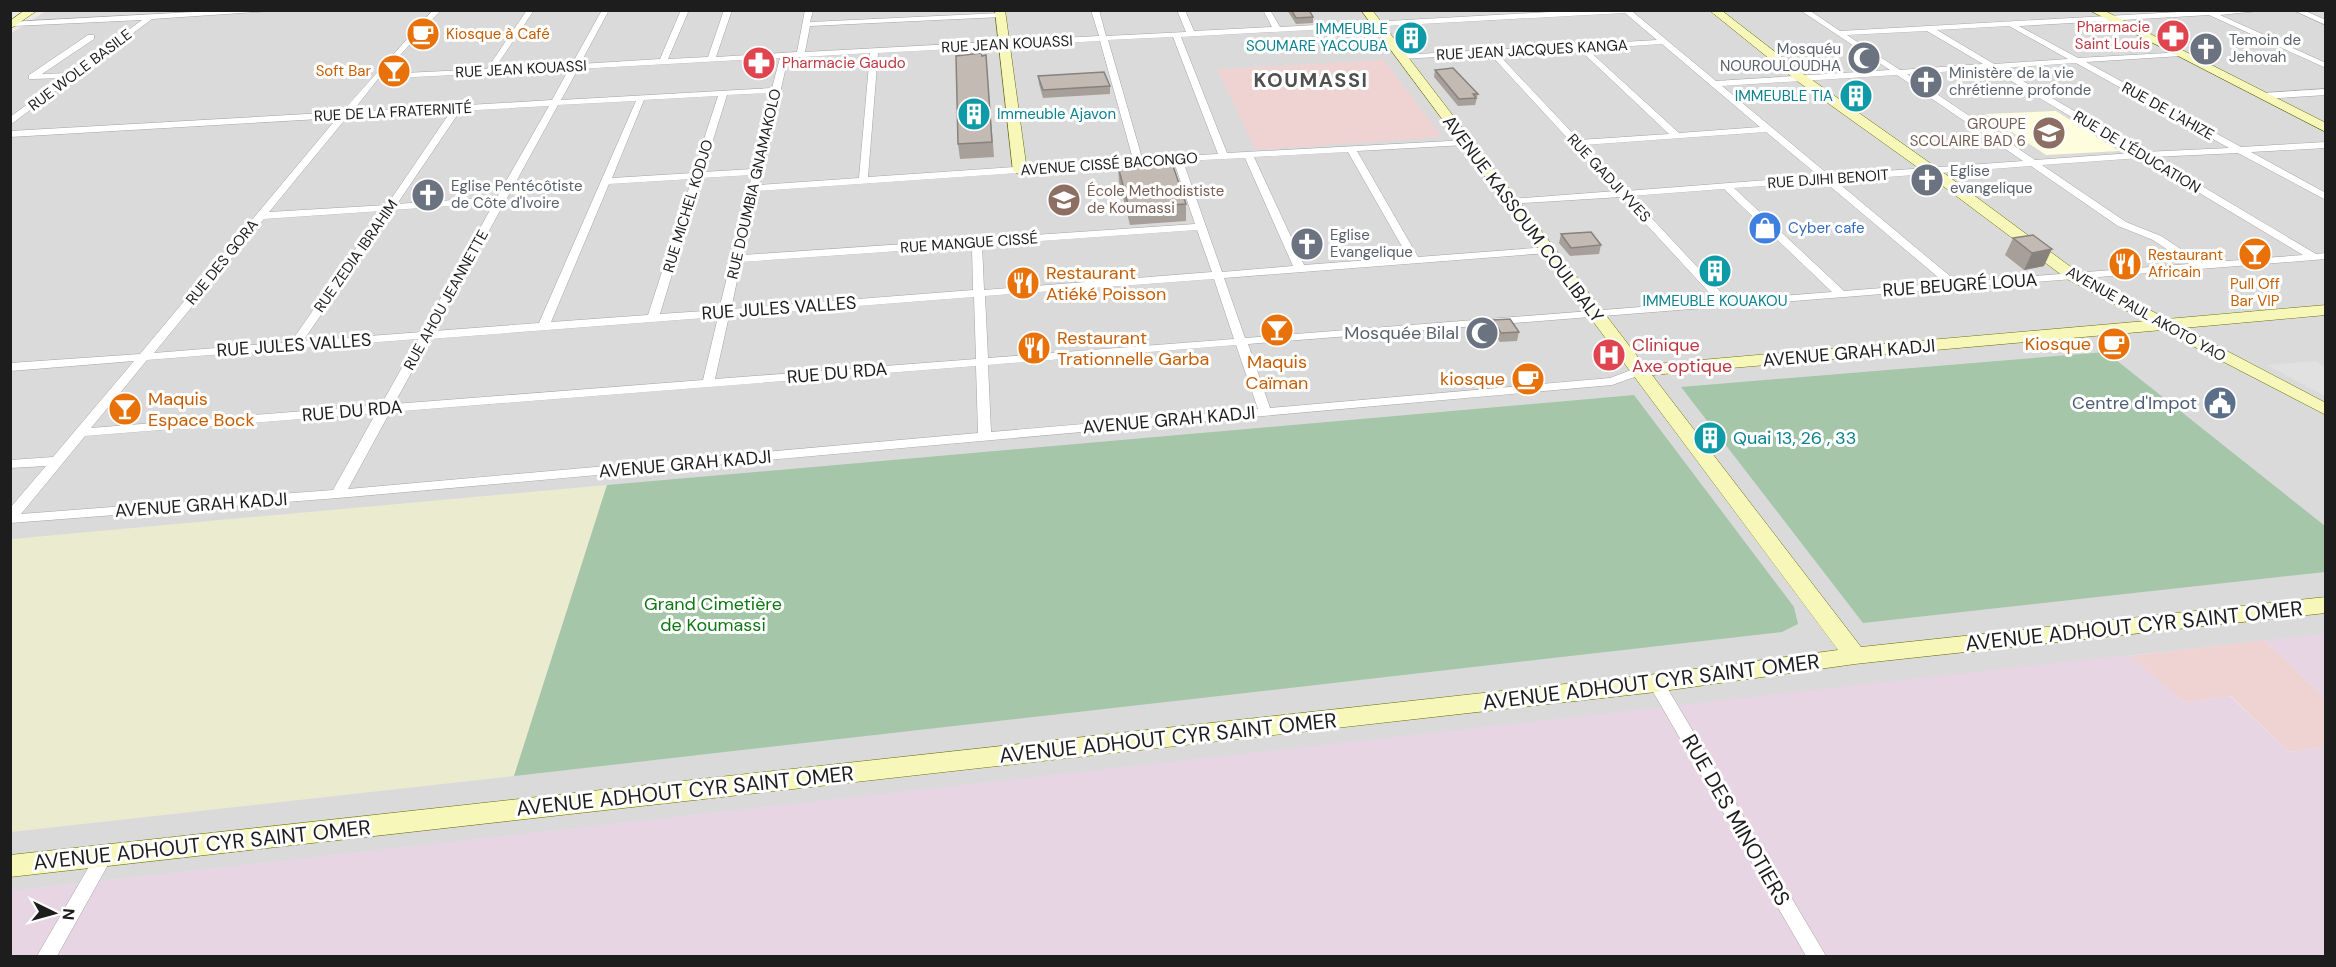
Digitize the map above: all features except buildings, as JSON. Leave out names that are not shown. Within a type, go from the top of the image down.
[{"type":"street","points":[[14,22],[33,10]]},
{"type":"street","points":[[14,22],[283,10]]},
{"type":"street","name":"RUE DES GORA","points":[[10,518],[78,433],[145,357],[376,77],[438,10]]},
{"type":"street","points":[[489,71],[531,10]]},
{"type":"street","name":"RUE AHOU JEANNETTE","points":[[338,494],[606,10]]},
{"type":"street","points":[[663,62],[685,10]]},
{"type":"street","points":[[711,59],[728,10]]},
{"type":"street","points":[[800,55],[809,10]]},
{"type":"street","points":[[890,10],[890,20]]},
{"type":"street","points":[[1095,10],[1138,161]]},
{"type":"street","points":[[1181,10],[1191,34]]},
{"type":"street","points":[[1266,10],[1278,30]]},
{"type":"street","name":"AVENUE KASSOUM COULIBALY","points":[[1366,10],[1855,656]]},
{"type":"street","points":[[1456,10],[1464,19]]},
{"type":"street","name":"RUE JEAN KOUASSI","points":[[376,77],[1278,30],[1540,13],[1637,10]]},
{"type":"street","name":"AVENUE PAUL AKOTO YAO","points":[[1714,10],[1801,78],[1932,171],[2073,276],[2325,410]]},
{"type":"street","points":[[1803,10],[2122,224],[2157,238],[2200,266]]},
{"type":"street","points":[[2094,10],[2325,128]]},
{"type":"street","points":[[1839,33],[2265,10]]},
{"type":"street","points":[[2296,10],[2325,23]]},
{"type":"street","points":[[1626,11],[1954,285]]},
{"type":"street","points":[[806,24],[1000,13],[1020,171]]},
{"type":"street","points":[[2211,14],[2325,66]]},
{"type":"street","name":"RUE WOLE BASILE","points":[[10,122],[150,17]]},
{"type":"street","name":"RUE DE L'AHIZE","points":[[2010,24],[2325,197]]},
{"type":"street","name":"RUE DE L'ÉDUCATION","points":[[1928,28],[2320,257]]},
{"type":"street","points":[[1176,35],[1224,156]]},
{"type":"street","points":[[74,75],[32,77],[91,37]]},
{"type":"street","name":"RUE JEAN JACQUES KANGA","points":[[1401,57],[1663,42]]},
{"type":"street","points":[[1581,47],[1677,136]]},
{"type":"street","points":[[863,182],[874,51]]},
{"type":"street","name":"RUE GADJI YVES","points":[[1492,52],[1725,303]]},
{"type":"street","points":[[1713,84],[2181,54]]},
{"type":"street","name":"RUE DOUMBIA GNAMAKOLO","points":[[708,383],[784,56]]},
{"type":"street","name":"RUE DE LA FRATERNITÉ","points":[[10,134],[776,90]]},
{"type":"street","points":[[2262,96],[2325,92]]},
{"type":"street","name":"RUE MICHEL KODJO","points":[[653,318],[723,93]]},
{"type":"street","points":[[544,326],[641,98]]},
{"type":"street","name":"RUE ZEDIA IBRAHIM","points":[[295,345],[458,108]]},
{"type":"street","points":[[1576,143],[1768,129]]},
{"type":"street","name":"AVENUE CISSÉ BACONGO","points":[[753,188],[1138,161],[1465,142]]},
{"type":"street","name":"RUE DJIHI BENOIT","points":[[1511,202],[2144,155],[2325,145]]},
{"type":"street","points":[[1351,149],[1414,261]]},
{"type":"street","points":[[1248,155],[1300,269]]},
{"type":"street","points":[[1178,159],[1265,412]]},
{"type":"street","points":[[606,181],[757,172]]},
{"type":"street","points":[[1726,186],[1841,294]]},
{"type":"street","points":[[260,216],[501,200]]},
{"type":"street","name":"RUE MANGUE CISSÉ","points":[[737,259],[1202,227]]},
{"type":"street","points":[[977,243],[985,437]]},
{"type":"street","name":"RUE JULES VALLES","points":[[10,367],[1548,250]]},
{"type":"street","name":"RUE BEUGRÉ LOUA","points":[[1595,314],[2320,257]]},
{"type":"street","name":"AVENUE GRAH KADJI","points":[[10,518],[338,494],[1612,381],[1639,371],[2325,310]]},
{"type":"street","name":"RUE DU RDA","points":[[78,433],[1595,314]]},
{"type":"street","points":[[10,464],[56,461]]},
{"type":"street","name":"AVENUE ADHOUT CYR SAINT OMER","points":[[10,866],[1656,683],[1855,656],[2325,605]]},
{"type":"street","name":"RUE DES MINOTIERS","points":[[1656,683],[1816,957]]},
{"type":"street","points":[[47,957],[104,855]]},
{"type":"shaded area","points":[[46,11],[2325,11],[2325,634],[11,891],[10,34]]},
{"type":"shaded area","points":[[1384,60],[1442,137],[1255,150],[1217,69]]},
{"type":"shaded area","points":[[2056,111],[2119,151],[2046,155],[1985,114]]},
{"type":"shaded area","points":[[2315,361],[2325,367],[2325,396],[2267,365]]},
{"type":"shaded area","points":[[607,485],[514,776],[11,832],[10,541],[12,539]]},
{"type":"shaded area","points":[[2326,634],[2325,698],[2264,640]]},
{"type":"shaded area","points":[[2264,640],[2325,698],[2325,747],[2289,752],[2231,696],[2184,702],[2129,656]]},
{"type":"shaded area","points":[[2129,655],[2184,702],[2230,696],[2289,752],[2325,747],[2325,956],[11,956],[10,891]]},
{"type":"green space","points":[[2106,352],[2325,526],[2325,572],[1863,623],[1681,387]]},
{"type":"green space","name":"Grand Cimetière de Koumassi","points":[[1634,395],[1794,607],[1798,624],[1782,632],[514,776],[607,485]]},
{"type":"place","name":"Kiosque à Café","points":[[423,34]]},
{"type":"place","name":"Pharmacie Saint Louis","points":[[2173,36]]},
{"type":"place","name":"IMMEUBLE SOUMARE YACOUBA","points":[[1411,38]]},
{"type":"place","name":"Temoin de Jehovah","points":[[2206,49]]},
{"type":"place","name":"Mosquéu NOUROULOUDHA","points":[[1864,58]]},
{"type":"place","name":"Pharmacie Gaudo","points":[[759,63]]},
{"type":"place","name":"Soft Bar","points":[[394,71]]},
{"type":"place","name":"Ministère de la vie chrétienne profonde","points":[[1926,82]]},
{"type":"place","name":"IMMEUBLE TIA","points":[[1856,96]]},
{"type":"place","name":"Immeuble Ajavon","points":[[974,114]]},
{"type":"place","name":"GROUPE SCOLAIRE BAD 6","points":[[2049,133]]},
{"type":"place","name":"Eglise evangelique","points":[[1927,180]]},
{"type":"place","name":"Eglise Pentécôtiste de Côte d'Ivoire","points":[[428,195]]},
{"type":"place","name":"École Methodististe de Koumassi","points":[[1064,200]]},
{"type":"place","name":"Cyber cafe","points":[[1765,228]]},
{"type":"place","name":"Eglise Evangelique","points":[[1307,244]]},
{"type":"place","name":"Pull Off Bar VIP","points":[[2255,254]]},
{"type":"place","name":"Restaurant Africain","points":[[2125,264]]},
{"type":"place","name":"IMMEUBLE KOUAKOU","points":[[1715,271]]},
{"type":"place","name":"Restaurant Atiéké Poisson","points":[[1023,283]]},
{"type":"place","name":"Maquis Caïman","points":[[1277,330]]},
{"type":"place","name":"Mosquée Bilal","points":[[1482,333]]},
{"type":"place","name":"Kiosque","points":[[2114,344]]},
{"type":"place","name":"Restaurant Trationnelle Garba","points":[[1034,348]]},
{"type":"place","name":"Clinique Axe optique","points":[[1609,355]]},
{"type":"place","name":"kiosque","points":[[1528,379]]},
{"type":"place","name":"Centre d'Impot","points":[[2220,403]]},
{"type":"place","name":"Maquis Espace Bock","points":[[125,409]]},
{"type":"place","name":"Quai 13, 26 , 33","points":[[1710,438]]},
{"type":"district","name":"KOUMASSI","points":[[1311,80]]}]
